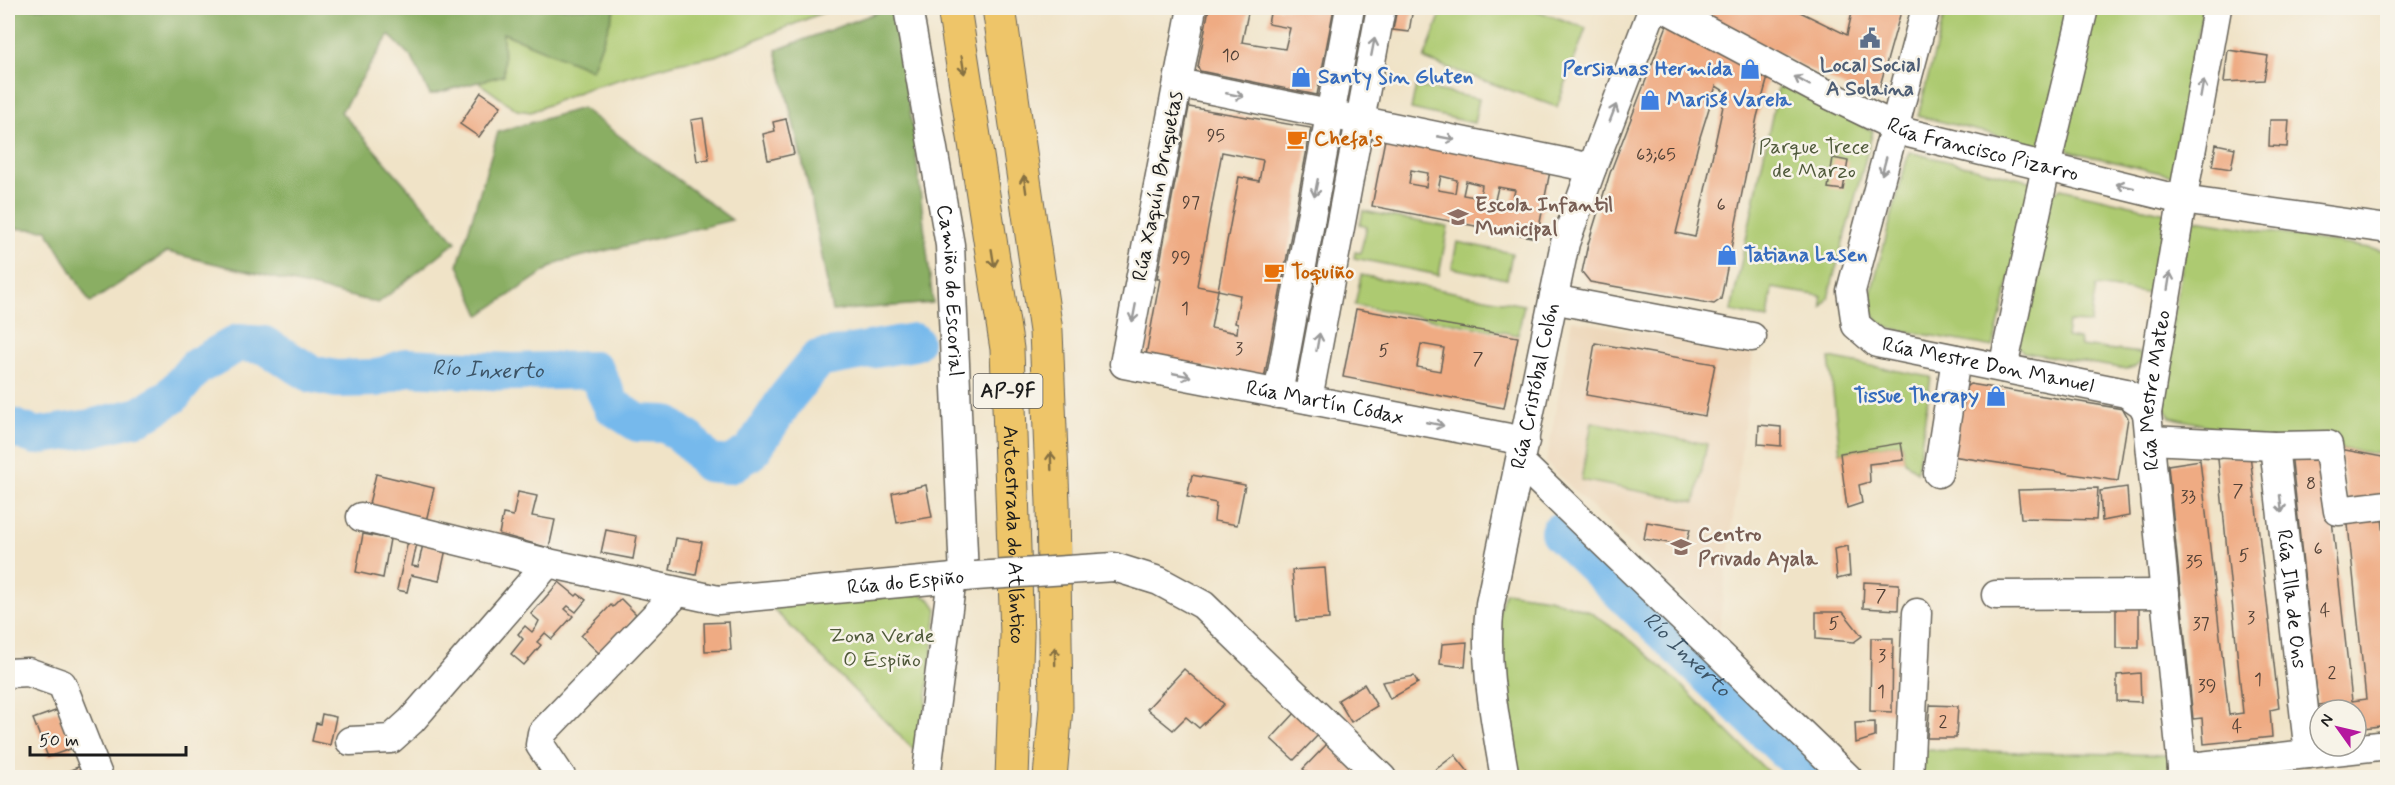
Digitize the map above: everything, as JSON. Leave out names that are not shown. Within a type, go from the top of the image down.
[{"type":"highway","name":"Autoestrada do Atlántico","points":[[954,8],[1007,349],[1017,635],[1012,777]]},
{"type":"highway","name":"Autoestrada do Atlántico","points":[[999,8],[1046,331],[1053,502],[1056,707],[1050,777]]},
{"type":"highway","points":[[992,777],[1000,694],[1017,635]]},
{"type":"highway","points":[[1056,707],[1061,777]]},
{"type":"street","name":"Camiño do Escorial","points":[[908,8],[950,246],[964,577],[926,777]]},
{"type":"street","name":"Rúa Xaquín Bruquetas","points":[[1124,364],[1191,8]]},
{"type":"street","points":[[1278,394],[1350,8]]},
{"type":"street","points":[[1308,399],[1381,8]]},
{"type":"street","name":"Rúa Cristóbal Colón","points":[[1505,777],[1490,689],[1486,646],[1490,604],[1565,243],[1653,8]]},
{"type":"street","name":"Rúa Francisco Pizarro","points":[[1665,8],[1894,128],[2182,200],[2388,229]]},
{"type":"street","points":[[1894,128],[1926,8]]},
{"type":"street","points":[[2003,368],[2046,167],[2084,8]]},
{"type":"street","name":"Rúa Mestre Mateo","points":[[2183,773],[2148,427],[2153,380],[2182,200],[2217,8]]},
{"type":"street","points":[[1178,84],[1592,168]]},
{"type":"street","name":"Rúa Mestre Don Manuel","points":[[1894,128],[1851,291],[1856,325],[1877,343],[2126,393]]},
{"type":"street","points":[[1554,296],[1568,302],[1752,337]]},
{"type":"street","points":[[1938,473],[1956,359]]},
{"type":"street","name":"Rúa Martín Códax","points":[[1124,364],[1308,399],[1522,451]]},
{"type":"street","points":[[2153,380],[2126,393],[2142,404],[2148,427],[2274,446],[2328,445],[2338,511],[2388,505]]},
{"type":"street","name":"Rúa Illa de Ons","points":[[2274,446],[2308,737]]},
{"type":"street","points":[[1522,451],[1848,777]]},
{"type":"street","name":"Rúa do Espiño","points":[[361,517],[548,563],[718,600],[964,577],[1114,567],[1159,581],[1203,605],[1382,777]]},
{"type":"street","points":[[350,741],[391,739],[411,722],[548,563]]},
{"type":"street","points":[[562,777],[540,745],[542,733],[678,592]]},
{"type":"street","points":[[1996,595],[2165,594]]},
{"type":"street","points":[[1909,777],[1917,613]]},
{"type":"street","points":[[8,673],[28,672],[62,684],[99,777]]},
{"type":"street","points":[[2368,747],[2388,745]]},
{"type":"street","points":[[2183,773],[2308,754]]},
{"type":"shaded area","name":"Centro Privado Ayala","points":[[1572,320],[1753,354],[1719,631],[1546,463]]},
{"type":"green space","points":[[8,8],[615,8],[592,70],[503,33],[504,75],[430,95],[412,58],[389,35],[341,112],[456,242],[378,303],[167,252],[90,303],[47,230],[8,228]]},
{"type":"green space","points":[[615,8],[834,8],[715,56],[677,63],[586,89],[531,112],[517,110],[478,82],[504,75],[503,33],[592,70]]},
{"type":"green space","points":[[893,8],[913,129],[933,303],[832,311],[812,202],[776,50]]},
{"type":"green space","points":[[1443,8],[1529,8],[1586,28],[1557,107],[1424,59]]},
{"type":"green space","points":[[1946,8],[2074,8],[2040,146],[1918,116]]},
{"type":"green space","points":[[2096,8],[2203,8],[2174,176],[2069,151],[2063,141]]},
{"type":"green space","name":"Parque Trece de Marzo","points":[[1779,83],[1873,131],[1828,298],[1822,307],[1821,296],[1772,288],[1768,319],[1731,311]]},
{"type":"green space","points":[[1416,86],[1479,99],[1474,123],[1411,109]]},
{"type":"green space","points":[[582,108],[732,220],[559,262],[480,315],[458,265],[498,132]]},
{"type":"green space","points":[[1909,152],[2033,182],[1993,347],[1889,328],[1876,318],[1868,304]]},
{"type":"green space","points":[[2061,189],[2166,213],[2152,294],[2096,286],[2090,323],[2068,322],[2066,337],[2079,339],[2081,346],[2141,353],[2141,362],[2135,367],[2126,369],[2023,352],[2015,342],[2051,194]]},
{"type":"green space","points":[[1363,211],[1448,227],[1439,275],[1354,258],[1355,252],[1360,253],[1367,227],[1360,225]]},
{"type":"green space","points":[[2190,219],[2387,251],[2387,455],[2260,438],[2170,417],[2160,397]]},
{"type":"green space","points":[[1457,242],[1512,253],[1507,279],[1452,268]]},
{"type":"green space","points":[[1361,275],[1524,305],[1518,335],[1355,305]]},
{"type":"green space","points":[[1829,358],[1931,377],[1917,472],[1904,460],[1901,443],[1840,453]]},
{"type":"green space","points":[[1592,422],[1707,444],[1695,502],[1581,480]]},
{"type":"green space","points":[[1505,592],[1549,598],[1590,612],[1633,642],[1681,685],[1773,777],[1518,777],[1499,692],[1497,618]]},
{"type":"green space","name":"Zona Verde O Espiño","points":[[921,594],[931,600],[937,609],[920,756],[768,604]]},
{"type":"green space","points":[[1920,750],[2170,755],[2173,778],[1918,778]]},
{"type":"building","points":[[1209,8],[1249,8],[1242,42],[1285,49],[1290,28],[1268,24],[1271,8],[1334,8],[1317,95],[1200,71],[1198,67]]},
{"type":"building","points":[[1397,8],[1413,8],[1409,32],[1393,30]]},
{"type":"building","points":[[1689,8],[1792,8],[1847,35],[1853,8],[1902,8],[1878,93],[1864,97]]},
{"type":"building","points":[[1669,20],[1768,77],[1757,117],[1721,299],[1714,304],[1590,282],[1582,272],[1588,244],[1610,173]],"holes":[[[1716,86],[1726,92],[1695,237],[1676,233],[1700,137]]]},
{"type":"building","points":[[2228,50],[2268,56],[2264,80],[2224,82]]},
{"type":"building","points":[[481,92],[501,106],[479,137],[460,124]]},
{"type":"building","points":[[1189,107],[1311,128],[1264,379],[1146,355],[1160,279],[1157,279]],"holes":[[[1222,152],[1263,160],[1259,181],[1239,177],[1218,290],[1197,286]],[[1218,290],[1240,295],[1235,323],[1238,324],[1237,333],[1211,328]]]},
{"type":"building","points":[[703,118],[709,159],[697,161],[691,120]]},
{"type":"building","points":[[786,119],[794,154],[768,160],[763,134],[775,131],[773,122]]},
{"type":"building","points":[[2270,120],[2289,120],[2287,147],[2269,146]]},
{"type":"building","points":[[1386,134],[1551,166],[1537,238],[1372,206]],"holes":[[[1411,170],[1428,173],[1426,187],[1409,184]],[[1441,176],[1457,180],[1455,193],[1438,190]],[[1466,181],[1482,185],[1480,198],[1463,195]],[[1498,187],[1515,190],[1512,203],[1495,200]]]},
{"type":"building","points":[[2216,144],[2235,148],[2231,169],[2212,166]]},
{"type":"building","points":[[1833,158],[1848,161],[1843,190],[1828,188]]},
{"type":"building","points":[[1356,309],[1518,337],[1504,408],[1343,377]],"holes":[[[1421,344],[1444,348],[1440,371],[1417,367]]]},
{"type":"building","points":[[1595,343],[1715,364],[1705,416],[1586,395]]},
{"type":"building","points":[[1970,384],[2123,409],[2128,418],[2118,481],[1952,456],[1962,390]]},
{"type":"building","points":[[1759,425],[1781,427],[1781,446],[1758,444]]},
{"type":"building","points":[[1901,443],[1904,460],[1869,464],[1870,482],[1859,485],[1862,503],[1847,508],[1840,453]]},
{"type":"building","points":[[2324,447],[2352,698],[2317,698],[2291,452]]},
{"type":"building","points":[[2340,449],[2388,458],[2388,499],[2348,502]]},
{"type":"building","points":[[2250,454],[2279,708],[2270,710],[2272,737],[2204,744],[2202,718],[2193,719],[2168,465],[2200,460],[2229,715],[2243,713],[2218,459]]},
{"type":"building","points":[[376,474],[434,488],[426,521],[368,508]]},
{"type":"building","points":[[1192,475],[1245,485],[1237,525],[1214,521],[1216,503],[1187,497]]},
{"type":"building","points":[[926,485],[932,517],[897,523],[892,493]]},
{"type":"building","points":[[2127,487],[2129,516],[2102,521],[2100,491]]},
{"type":"building","points":[[2098,488],[2096,520],[2021,518],[2018,490]]},
{"type":"building","points":[[518,492],[537,496],[532,516],[555,520],[549,548],[499,534],[503,514],[513,516]]},
{"type":"building","points":[[2381,510],[2388,569],[2388,725],[2368,728],[2368,698],[2366,698],[2347,515]]},
{"type":"building","points":[[1647,522],[1690,529],[1686,546],[1644,539]]},
{"type":"building","points":[[606,530],[637,536],[633,559],[601,553]]},
{"type":"building","points":[[363,534],[390,539],[383,578],[356,572]]},
{"type":"building","points":[[676,538],[702,542],[696,575],[670,570]]},
{"type":"building","points":[[408,541],[417,543],[412,566],[418,567],[423,544],[446,549],[439,581],[411,575],[407,592],[397,590]]},
{"type":"building","points":[[1848,546],[1850,576],[1837,579],[1834,549]]},
{"type":"building","points":[[1325,568],[1329,619],[1296,621],[1292,570]]},
{"type":"building","points":[[559,582],[576,596],[578,594],[586,600],[576,612],[568,606],[565,609],[573,616],[552,639],[545,633],[537,642],[541,645],[524,665],[511,654],[523,639],[518,634],[525,626],[532,632],[536,627],[539,621],[531,614]]},
{"type":"building","points":[[1864,582],[1899,584],[1898,610],[1863,608]]},
{"type":"building","points":[[621,599],[636,614],[629,622],[631,624],[601,655],[581,636],[611,605],[613,607]]},
{"type":"building","points":[[2116,607],[2139,607],[2139,648],[2116,648]]},
{"type":"building","points":[[1816,612],[1843,612],[1862,636],[1854,642],[1816,639]]},
{"type":"building","points":[[729,622],[731,650],[705,651],[704,623]]},
{"type":"building","points":[[1871,638],[1893,638],[1892,712],[1870,711]]},
{"type":"building","points":[[1467,642],[1465,667],[1440,664],[1442,644]]},
{"type":"building","points":[[1184,669],[1224,704],[1199,728],[1186,717],[1173,730],[1147,709]]},
{"type":"building","points":[[2140,673],[2141,702],[2117,701],[2117,675]]},
{"type":"building","points":[[1414,676],[1418,683],[1390,699],[1382,682]]},
{"type":"building","points":[[1364,684],[1377,706],[1351,722],[1338,700]]},
{"type":"building","points":[[1930,705],[1958,706],[1956,738],[1927,738]]},
{"type":"building","points":[[58,710],[73,748],[48,757],[33,719]]},
{"type":"building","points":[[1296,712],[1320,733],[1294,760],[1271,739]]},
{"type":"building","points":[[322,714],[336,717],[330,745],[312,741],[316,723],[320,724]]},
{"type":"building","points":[[1875,722],[1875,737],[1856,743],[1855,723]]},
{"type":"building","points":[[1327,744],[1366,777],[1312,777],[1303,769]]},
{"type":"building","points":[[1455,755],[1470,774],[1465,777],[1440,777],[1435,770]]},
{"type":"building","points":[[83,765],[88,777],[53,777]]},
{"type":"waterway","name":"Río Inxerto","points":[[8,426],[36,436],[91,428],[140,416],[172,396],[196,367],[238,343],[264,345],[312,374],[336,379],[377,378],[407,367],[511,372],[595,370],[612,406],[638,423],[666,424],[690,441],[708,463],[729,465],[751,452],[787,397],[818,359],[914,342]]},
{"type":"waterway","name":"Río Inxerto","points":[[1559,532],[1814,778]]},
{"type":"place","name":"Local Social A Solaina","points":[[1870,38]]},
{"type":"place","name":"Persianas Hermida","points":[[1750,69]]},
{"type":"place","name":"Santy Sin Gluten","points":[[1301,77]]},
{"type":"place","name":"Marisé Varela","points":[[1650,100]]},
{"type":"place","name":"Chefa's","points":[[1297,139]]},
{"type":"place","name":"Escola Infantil Municipal","points":[[1458,217]]},
{"type":"place","name":"Tatiana Lasen","points":[[1727,255]]},
{"type":"place","name":"Toquiño","points":[[1274,272]]},
{"type":"place","name":"Tissue Therapy","points":[[1996,396]]},
{"type":"place","name":"Centro Privado Ayala","points":[[1681,547]]}]
